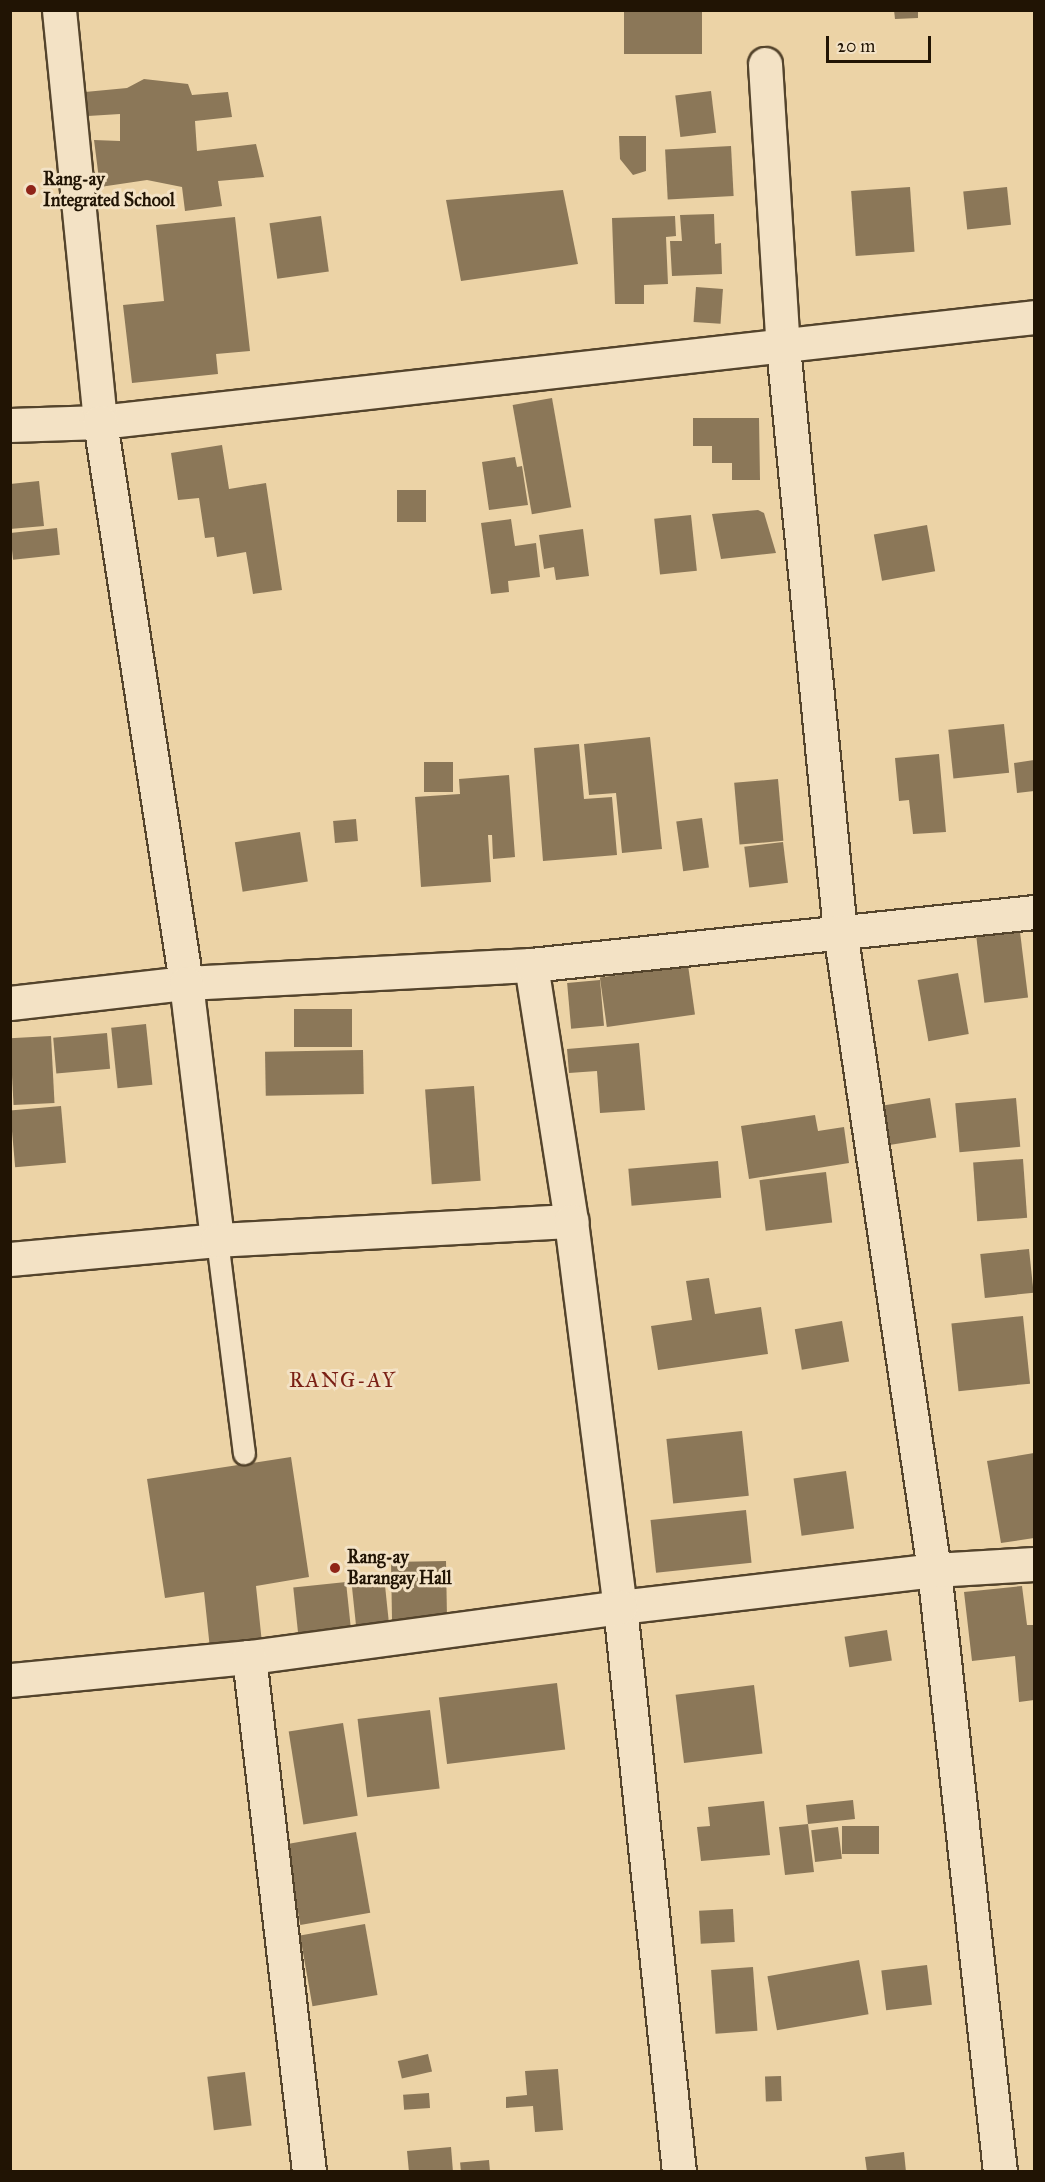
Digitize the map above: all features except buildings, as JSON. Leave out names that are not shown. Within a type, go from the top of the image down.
[{"type":"street","points":[[59,10],[100,422],[186,983],[217,1240]]},
{"type":"street","points":[[765,64],[783,347],[840,931],[934,1570],[1000,2172]]},
{"type":"street","points":[[10,425],[100,422],[1035,317]]},
{"type":"street","points":[[10,1004],[186,983],[531,965],[1035,912]]},
{"type":"street","points":[[531,965],[571,1221],[620,1607],[678,2172]]},
{"type":"street","points":[[10,1259],[217,1240],[571,1221]]},
{"type":"street","points":[[10,1680],[249,1657],[620,1607],[934,1570],[1035,1564]]},
{"type":"street","points":[[249,1657],[309,2172]]},
{"type":"lane","points":[[217,1240],[244,1453]]},
{"type":"place","name":"Rang-ay Integrated School","points":[[31,190]]},
{"type":"place","name":"Rang-ay Barangay Hall","points":[[335,1568]]},
{"type":"district","name":"RANG-AY","points":[[343,1380]]}]
